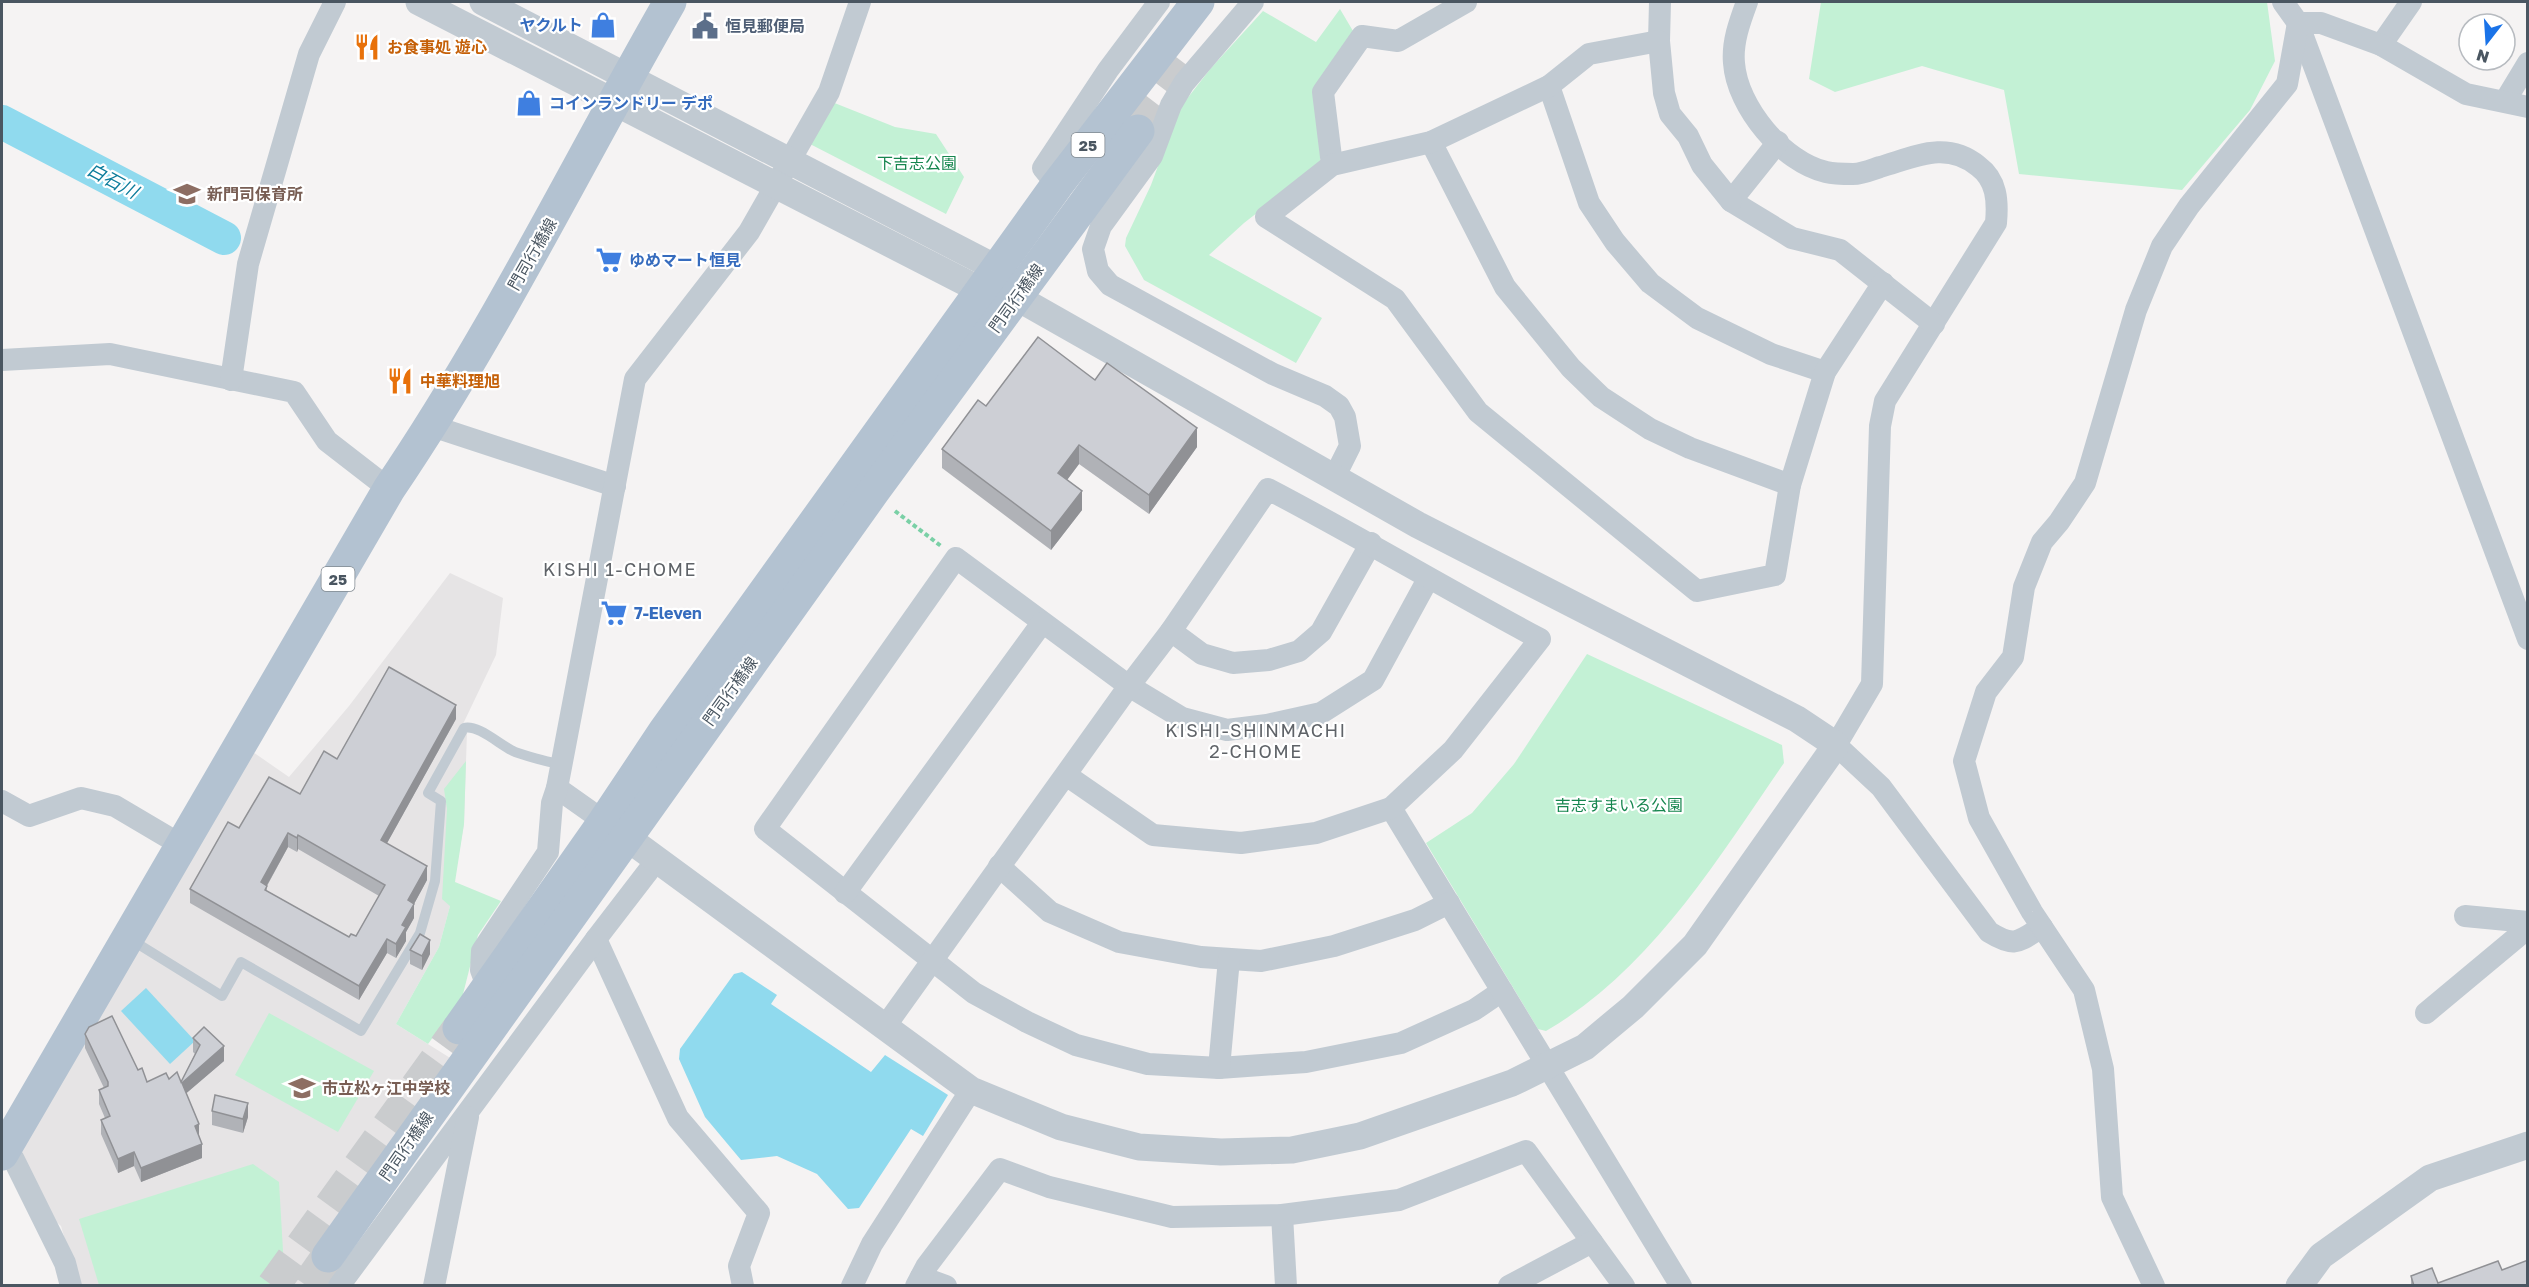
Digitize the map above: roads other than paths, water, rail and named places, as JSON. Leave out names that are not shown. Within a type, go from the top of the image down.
[{"type":"main road","name":"門司行橋線","points":[[2,1153],[312,625],[389,489],[432,426],[555,214],[620,89],[670,2]]},
{"type":"main road","name":"門司行橋線","points":[[334,1271],[615,829],[664,732],[1057,185],[1198,2]]},
{"type":"main road","name":"門司行橋線","points":[[459,1028],[615,829],[1016,297],[1138,131]]},
{"type":"street","points":[[231,380],[248,264],[309,54],[335,2]]},
{"type":"street","points":[[419,2],[791,161],[1016,297],[1418,525],[1797,719],[1836,745],[1881,787],[1989,932],[2005,942],[2018,941],[2042,927]]},
{"type":"street","points":[[483,2],[620,89],[776,183],[990,280]]},
{"type":"street","points":[[1057,185],[1043,168],[1108,70],[1159,2]]},
{"type":"street","points":[[1253,2],[1184,83],[1171,105],[1152,156],[1101,226],[1093,249],[1098,271],[1110,285],[1273,374],[1325,396],[1339,406],[1345,417],[1350,446],[1335,476]]},
{"type":"street","points":[[1332,165],[1323,92],[1362,36],[1398,41],[1466,2]]},
{"type":"street","points":[[1660,2],[1659,41],[1664,93],[1670,114],[1688,136],[1702,165],[1731,201],[1792,238],[1840,250],[1934,324]]},
{"type":"street","points":[[557,788],[971,1090],[1061,1127],[1139,1147],[1221,1152],[1292,1150],[1360,1136],[1512,1083],[1585,1047],[1633,1007],[1695,945],[1836,745],[1872,684],[1880,426],[1885,401],[1996,223],[1998,198],[1986,172],[1969,158],[1943,150],[1857,174],[1826,172],[1794,157],[1762,128],[1737,86],[1733,62],[1736,36],[1746,2]]},
{"type":"street","points":[[2283,2],[2298,23],[2528,639]]},
{"type":"street","points":[[2380,45],[2411,2]]},
{"type":"street","points":[[488,989],[481,970],[482,951],[548,852],[552,803],[557,788],[636,379],[749,232],[791,161],[830,92],[856,4]]},
{"type":"street","points":[[2298,23],[2321,22],[2380,45],[2466,94],[2528,106]]},
{"type":"street","points":[[2154,1286],[2112,1197],[2103,1069],[2084,990],[2042,927],[1980,819],[1964,761],[1986,692],[2013,657],[2024,587],[2042,542],[2059,522],[2085,483],[2136,310],[2162,246],[2189,206],[2288,84],[2298,23]]},
{"type":"street","points":[[1659,41],[1589,54],[1549,86],[1431,141],[1332,165],[1266,217],[1395,299],[1478,412],[1697,591],[1775,574],[1790,485],[1825,372],[1883,283]]},
{"type":"street","points":[[2505,101],[2528,63]]},
{"type":"street","points":[[1549,86],[1589,203],[1615,242],[1650,283],[1697,318],[1771,354],[1825,372]]},
{"type":"street","points":[[1431,141],[1505,287],[1571,368],[1601,397],[1650,429],[1690,448],[1790,485]]},
{"type":"street","points":[[1731,201],[1778,142]]},
{"type":"street","points":[[2,360],[110,354],[294,392],[327,441],[389,489]]},
{"type":"street","points":[[432,426],[615,486]]},
{"type":"street","points":[[884,1028],[1129,686],[1171,631],[1268,489],[1371,543],[1428,579],[1539,639],[1453,750],[1391,808],[1316,833],[1241,843],[1153,835],[1066,775]]},
{"type":"street","points":[[1171,631],[1202,654],[1233,663],[1269,660],[1299,651],[1321,632],[1371,543]]},
{"type":"street","points":[[1428,579],[1373,680],[1321,713],[1267,725],[1227,730],[1182,718],[1129,686],[956,558],[765,829],[974,993],[1076,1045],[1148,1064],[1219,1068],[1306,1062],[1401,1044],[1474,1010],[1502,991]]},
{"type":"street","points":[[845,893],[1042,622]]},
{"type":"street","points":[[2,801],[29,816],[81,798],[115,806],[181,845]]},
{"type":"street","points":[[1391,808],[1681,1286]]},
{"type":"street","points":[[334,1271],[470,1109],[657,861]]},
{"type":"street","points":[[999,866],[1050,912],[1119,942],[1201,957],[1261,961],[1334,946],[1415,920],[1449,903]]},
{"type":"street","points":[[2465,916],[2528,922]]},
{"type":"street","points":[[2426,1013],[2528,928]]},
{"type":"street","points":[[596,939],[678,1118],[759,1213],[739,1266],[743,1286]]},
{"type":"street","points":[[1219,1068],[1229,959]]},
{"type":"street","points":[[852,1286],[872,1244],[971,1090]]},
{"type":"street","points":[[434,1286],[470,1109]]},
{"type":"street","points":[[2299,1286],[2321,1256],[2430,1178],[2528,1145]]},
{"type":"street","points":[[946,1286],[918,1281],[1000,1170],[1049,1187],[1172,1217],[1282,1215],[1399,1200],[1526,1151],[1624,1286]]},
{"type":"street","points":[[2,1153],[13,1158],[65,1263],[71,1286]]},
{"type":"street","points":[[1282,1215],[1286,1286]]},
{"type":"street","points":[[1509,1286],[1592,1242]]},
{"type":"lane","points":[[127,938],[222,996],[241,962],[361,1030],[420,933],[435,881],[441,801],[428,793],[464,728],[474,728],[513,751],[544,762],[561,764]]},
{"type":"water","points":[[742,972],[777,995],[771,1004],[871,1072],[885,1055],[948,1095],[923,1136],[911,1129],[859,1208],[848,1209],[817,1174],[777,1156],[741,1160],[705,1117],[679,1059],[680,1049],[734,974]]},
{"type":"water","points":[[146,988],[195,1041],[170,1064],[121,1011]]},
{"type":"waterway","name":"白石川","points":[[2,122],[224,238]]},
{"type":"tunnel","points":[[1138,131],[1188,65]]},
{"type":"tunnel","points":[[273,1286],[459,1028]]},
{"type":"tunnel","points":[[307,1286],[328,1256]]},
{"type":"place","name":"ヤクルト","points":[[603,25]]},
{"type":"place","name":"恒見郵便局","points":[[705,26]]},
{"type":"place","name":"お食事処 遊心","points":[[367,47]]},
{"type":"place","name":"コインランドリー デポ","points":[[529,103]]},
{"type":"place","name":"新門司保育所","points":[[187,194]]},
{"type":"place","name":"ゆめマート恒見","points":[[609,260]]},
{"type":"place","name":"中華料理旭","points":[[400,381]]},
{"type":"place","name":"7-Eleven","points":[[614,613]]},
{"type":"place","name":"市立松ヶ江中学校","points":[[302,1088]]},
{"type":"district","name":"KISHI 1-CHOME","points":[[620,569]]},
{"type":"district","name":"KISHI-SHINMACHI 2-CHOME","points":[[1256,740]]},
{"type":"park label","name":"下吉志公園","points":[[917,163]]},
{"type":"park label","name":"吉志すまいる公園","points":[[1619,805]]}]
